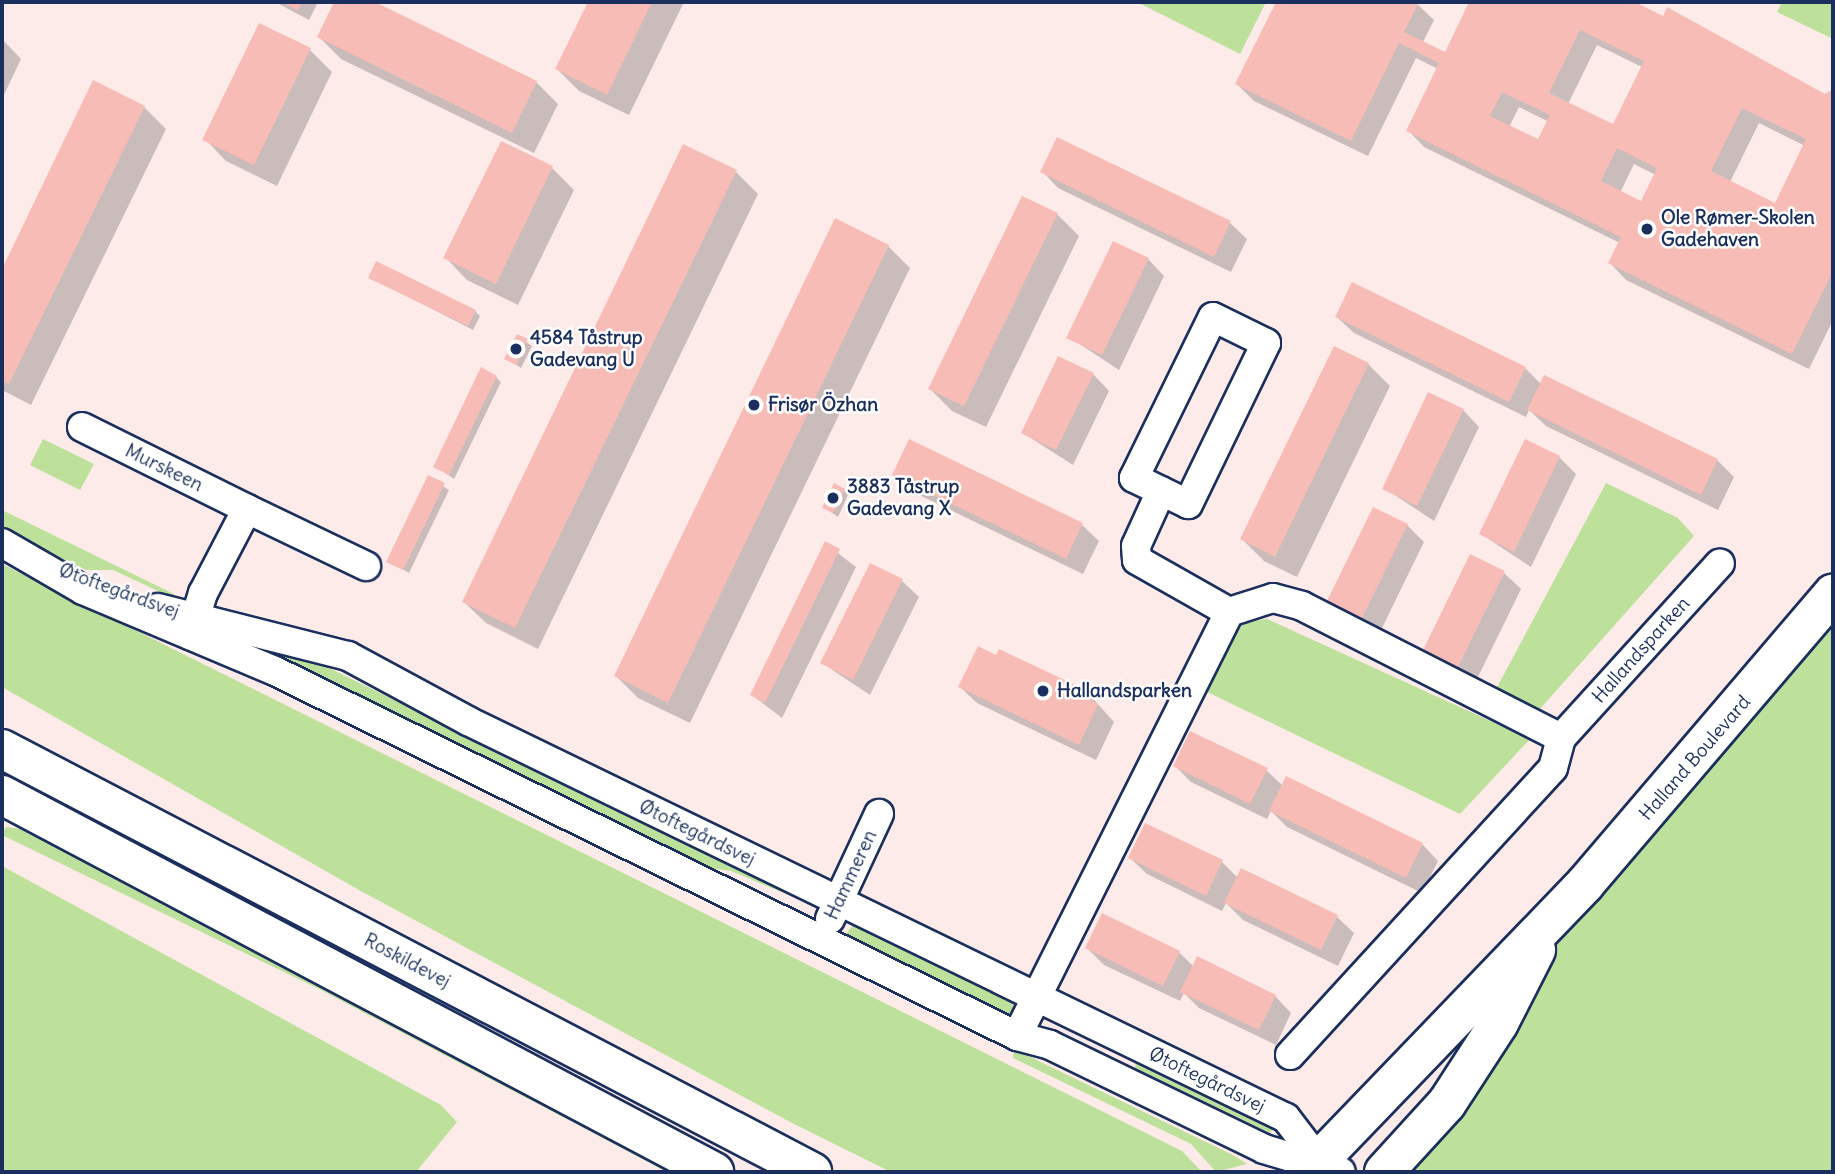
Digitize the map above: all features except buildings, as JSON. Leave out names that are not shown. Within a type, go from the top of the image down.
[{"type":"main road","name":"Halland Boulevard","points":[[1323,1168],[1704,751],[1833,594]]},
{"type":"main road","name":"Roskildevej","points":[[2,749],[812,1172]]},
{"type":"main road","points":[[2,795],[714,1172]]},
{"type":"main road","name":"Halland Boulevard","points":[[1384,1172],[1447,1103],[1499,1023],[1553,918]]},
{"type":"street","points":[[1213,317],[1266,343],[1188,504],[1161,491],[1134,478],[1213,317]]},
{"type":"street","name":"Murskeen","points":[[82,427],[366,566]]},
{"type":"street","points":[[1161,491],[1136,545],[1137,561],[1229,612]]},
{"type":"street","points":[[192,628],[247,509]]},
{"type":"street","name":"Øtoftegårdsvej","points":[[2,544],[192,628],[822,937],[1017,1036],[1050,1045],[1264,1149],[1323,1168]]},
{"type":"street","name":"Hallandsparken","points":[[1290,1055],[1553,768],[1561,738],[1720,563]]},
{"type":"street","points":[[1017,1036],[1229,612],[1273,598],[1302,606],[1561,738]]},
{"type":"street","name":"Øtoftegårdsvej","points":[[192,628],[348,656],[838,901],[1286,1118],[1323,1168]]},
{"type":"street","name":"Hammeren","points":[[822,937],[879,814]]},
{"type":"green space","points":[[1137,2],[1266,2],[1240,54]]},
{"type":"green space","points":[[1782,2],[1833,2],[1833,39],[1777,12]]},
{"type":"green space","points":[[43,439],[94,464],[80,490],[30,465]]},
{"type":"green space","points":[[1606,483],[1678,518],[1694,536],[1539,710],[1495,691]]},
{"type":"green space","points":[[2,510],[174,594],[173,598],[113,570],[86,570],[2,529]]},
{"type":"green space","points":[[2,564],[1182,1151],[1202,1172],[891,1172],[792,1123],[359,890],[2,687]]},
{"type":"green space","points":[[1833,610],[1833,1172],[1410,1172],[1495,1061],[1560,936]]},
{"type":"green space","points":[[1267,619],[1530,739],[1460,814],[1205,691],[1228,635],[1245,622]]},
{"type":"green space","points":[[225,633],[327,667],[815,906],[731,871],[704,867]]},
{"type":"green space","points":[[6,827],[37,831],[689,1172],[667,1172],[321,990],[2,835]]},
{"type":"green space","points":[[2,866],[441,1105],[457,1122],[416,1172],[2,1172]]},
{"type":"green space","points":[[854,924],[1013,1001],[1014,1017],[844,936]]},
{"type":"green space","points":[[1014,1049],[1247,1164],[1216,1172],[1191,1144],[1013,1058]]},
{"type":"green space","points":[[1136,1061],[1274,1127],[1270,1133],[1135,1068]]},
{"type":"place","name":"Ole Rømer-Skolen Gadehaven","points":[[1647,229]]},
{"type":"place","name":"4584 Tåstrup Gadevang U","points":[[516,349]]},
{"type":"place","name":"Frisør Özhan","points":[[754,405]]},
{"type":"place","name":"3883 Tåstrup Gadevang X","points":[[833,498]]},
{"type":"place","name":"Hallandsparken","points":[[1043,691]]}]
